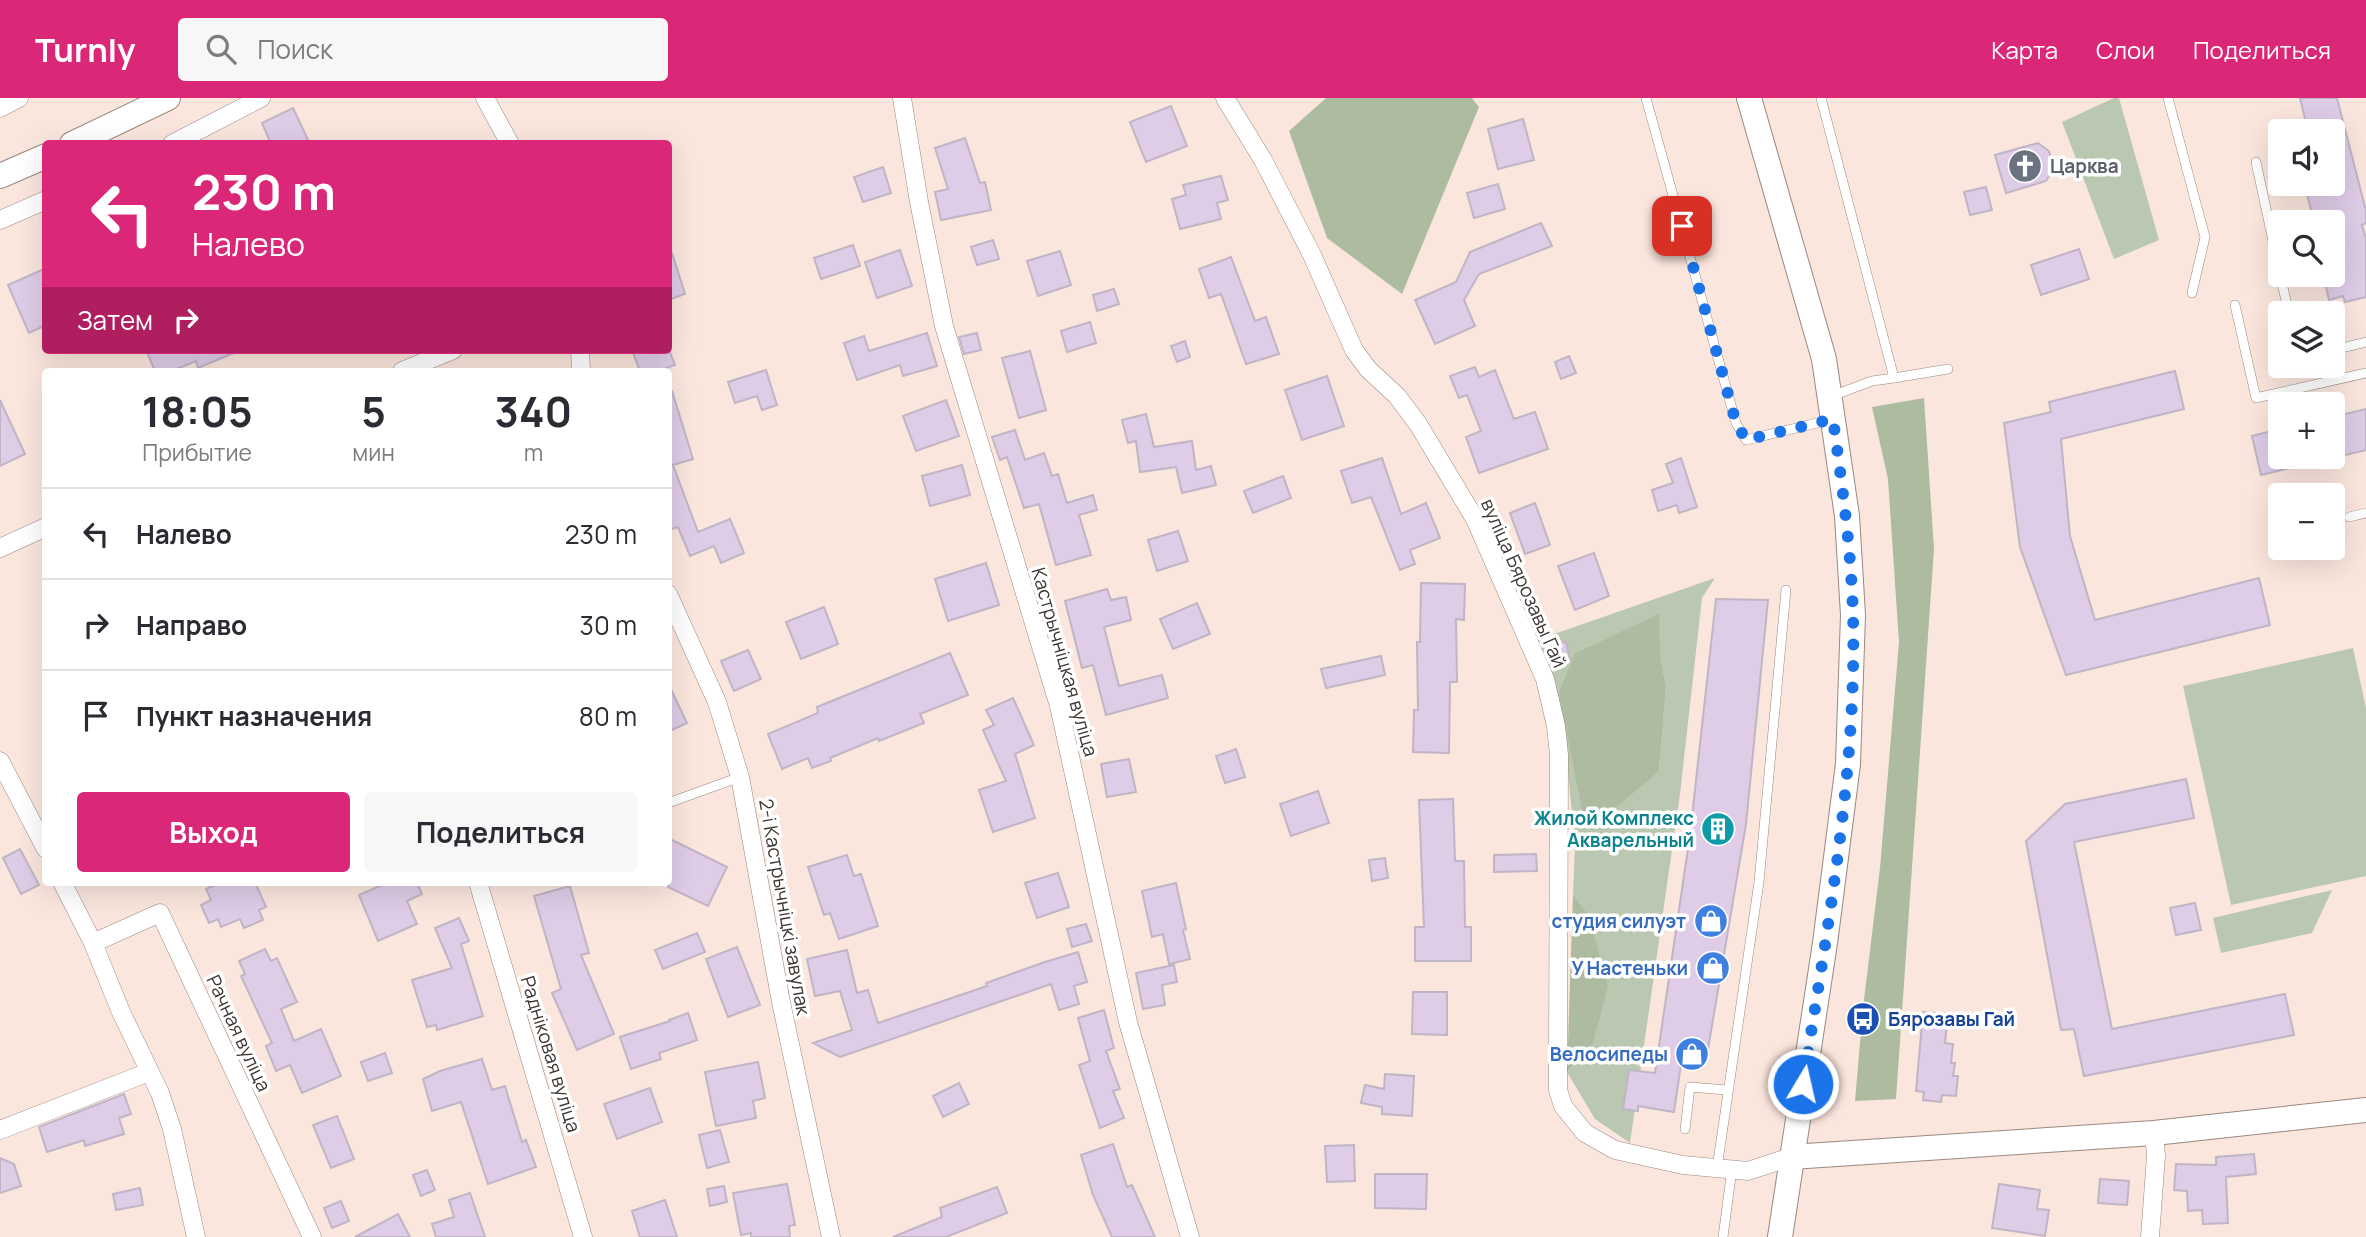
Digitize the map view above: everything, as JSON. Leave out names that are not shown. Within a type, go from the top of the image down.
[{"type":"main road","points":[[80,140],[168,98]]},
{"type":"main road","points":[[1749,98],[1825,359],[1847,516],[1853,615],[1848,764],[1780,1237]]},
{"type":"main road","points":[[0,176],[42,158]]},
{"type":"main road","points":[[1791,1157],[2154,1133],[2366,1110]]},
{"type":"street","points":[[0,108],[19,98]]},
{"type":"street","points":[[180,140],[261,98]]},
{"type":"street","points":[[485,98],[507,140]]},
{"type":"street","name":"Кастрычніцкая вуліца","points":[[902,98],[919,202],[944,326],[1059,706],[1128,1022],[1190,1237]]},
{"type":"street","name":"вуліца Бярозавы Гай","points":[[1224,98],[1263,160],[1312,255],[1354,350],[1368,369],[1397,396],[1418,424],[1475,519],[1545,679],[1556,726],[1559,755],[1558,1068],[1563,1106],[1585,1133],[1615,1150],[1682,1165],[1748,1171],[1791,1157]]},
{"type":"street","points":[[0,220],[42,202]]},
{"type":"street","points":[[409,368],[443,354]]},
{"type":"street","points":[[0,548],[42,529]]},
{"type":"street","name":"2-і Кастрычніцкі завулак","points":[[672,603],[717,702],[740,777],[780,1002],[831,1237]]},
{"type":"street","points":[[0,761],[42,841]]},
{"type":"street","points":[[64,886],[93,943],[121,1012],[160,1093],[172,1129],[196,1237]]},
{"type":"street","name":"Радніковая вуліца","points":[[479,886],[583,1237]]},
{"type":"street","name":"Рачная вуліца","points":[[93,943],[160,913],[312,1237]]},
{"type":"street","points":[[0,1130],[149,1072]]},
{"type":"street","points":[[2150,1237],[2156,1156],[2154,1133]]},
{"type":"lane","points":[[1646,98],[1736,423],[1746,440],[1832,408],[1872,381],[1948,369]]},
{"type":"lane","points":[[1821,98],[1894,378]]},
{"type":"lane","points":[[2168,98],[2205,237],[2192,293]]},
{"type":"lane","points":[[2256,162],[2268,218]]},
{"type":"lane","points":[[2235,305],[2256,398],[2366,373]]},
{"type":"lane","points":[[2345,347],[2366,342]]},
{"type":"lane","points":[[2349,517],[2366,513]]},
{"type":"lane","points":[[1723,1237],[1727,1090],[1759,882],[1786,590]]},
{"type":"lane","points":[[672,802],[740,777]]},
{"type":"lane","points":[[1685,1129],[1690,1087],[1727,1090]]},
{"type":"green space","points":[[1326,98],[1472,98],[1479,107],[1402,294],[1327,238],[1289,131]]},
{"type":"green space","points":[[2119,98],[2159,240],[2114,259],[2062,122]]},
{"type":"green space","points":[[1924,398],[1934,549],[1896,1099],[1855,1101],[1880,868],[1899,642],[1888,479],[1872,407]]},
{"type":"green space","points":[[1715,578],[1702,598],[1680,794],[1630,1143],[1595,1119],[1567,1072],[1592,1047],[1588,914],[1573,894],[1575,846],[1565,740],[1537,640]],"holes":[[[1614,635],[1660,653],[1666,687],[1659,770],[1591,829],[1575,653]]]},
{"type":"green space","points":[[1659,614],[1660,653],[1666,687],[1659,771],[1591,829],[1583,815],[1559,693],[1575,653]]},
{"type":"green space","points":[[2353,648],[2366,708],[2366,876],[2231,905],[2183,686]]},
{"type":"green space","points":[[2332,890],[2312,933],[2221,953],[2213,918]]},
{"type":"green space","points":[[1573,894],[1588,914],[1608,986],[1592,1047],[1567,1072]]},
{"type":"building","points":[[2300,98],[2337,98],[2342,119],[2305,119]]},
{"type":"building","points":[[1171,106],[1187,146],[1146,162],[1130,122]]},
{"type":"building","points":[[293,108],[308,140],[269,140],[262,123]]},
{"type":"building","points":[[1523,119],[1534,160],[1498,169],[1488,129]]},
{"type":"building","points":[[2345,129],[2366,211],[2366,223],[2362,225],[2366,239],[2366,297],[2345,302],[2343,296],[2329,300],[2326,287],[2345,287],[2345,210],[2311,210],[2308,196],[2345,196]]},
{"type":"building","points":[[965,138],[980,183],[985,182],[991,210],[941,220],[935,192],[948,189],[935,148]]},
{"type":"building","name":"Царква","points":[[2038,143],[2049,151],[2052,162],[2051,173],[2046,181],[2006,193],[1995,155]]},
{"type":"building","points":[[883,167],[891,193],[863,202],[854,177]]},
{"type":"building","points":[[1221,176],[1228,200],[1217,203],[1221,219],[1180,229],[1172,199],[1186,195],[1183,185]]},
{"type":"building","points":[[1498,184],[1505,209],[1474,218],[1467,193]]},
{"type":"building","points":[[1986,187],[1992,210],[1970,215],[1964,192]]},
{"type":"building","points":[[1541,223],[1552,246],[1479,274],[1464,300],[1475,326],[1435,344],[1415,300],[1456,282],[1470,252]]},
{"type":"building","points":[[993,240],[999,259],[977,265],[971,247]]},
{"type":"building","points":[[853,245],[860,266],[821,279],[814,258]]},
{"type":"building","points":[[2079,249],[2089,279],[2041,295],[2031,265]]},
{"type":"building","points":[[900,250],[912,286],[877,298],[865,262]]},
{"type":"building","points":[[1060,251],[1071,285],[1038,296],[1027,261]]},
{"type":"building","points":[[672,253],[685,294],[672,299]]},
{"type":"building","points":[[1231,257],[1255,321],[1266,317],[1279,354],[1246,364],[1221,294],[1209,298],[1199,269]]},
{"type":"building","points":[[42,270],[42,327],[29,333],[8,285]]},
{"type":"building","points":[[1114,289],[1119,304],[1097,311],[1093,295]]},
{"type":"building","points":[[1090,322],[1096,343],[1067,352],[1061,331]]},
{"type":"building","points":[[927,333],[937,366],[903,376],[900,365],[857,380],[844,343],[864,336],[869,351]]},
{"type":"building","points":[[977,333],[981,350],[964,354],[959,337]]},
{"type":"building","points":[[1185,341],[1190,357],[1177,362],[1171,346]]},
{"type":"building","points":[[1030,351],[1046,410],[1019,418],[1002,358]]},
{"type":"building","points":[[148,354],[231,354],[198,368],[196,361],[179,368],[154,368]]},
{"type":"building","points":[[634,354],[671,354],[675,365],[666,368],[639,368]]},
{"type":"building","points":[[1569,356],[1576,373],[1561,379],[1555,362]]},
{"type":"building","points":[[1475,367],[1479,377],[1495,370],[1514,419],[1535,412],[1548,449],[1479,473],[1466,437],[1481,431],[1467,395],[1459,398],[1450,376]]},
{"type":"building","points":[[766,370],[777,405],[762,410],[757,396],[735,403],[728,382]]},
{"type":"building","points":[[2175,371],[2184,409],[2061,439],[2070,536],[2095,620],[2259,578],[2270,625],[2066,675],[2020,547],[2004,423],[2051,412],[2049,402]]},
{"type":"building","points":[[1327,376],[1344,426],[1302,440],[1285,390]]},
{"type":"building","points":[[672,391],[693,459],[673,465],[698,532],[730,519],[744,553],[721,563],[714,546],[690,556],[678,527],[672,529]]},
{"type":"building","points":[[0,400],[25,454],[0,466]]},
{"type":"building","points":[[946,400],[959,436],[916,451],[903,416]]},
{"type":"building","points":[[2366,409],[2366,450],[2345,455],[2345,414]]},
{"type":"building","points":[[1146,414],[1154,447],[1192,441],[1196,470],[1211,466],[1216,485],[1182,493],[1176,467],[1140,472],[1136,441],[1128,443],[1122,420]]},
{"type":"building","points":[[1015,430],[1025,460],[1044,453],[1052,476],[1058,474],[1067,503],[1093,495],[1097,510],[1079,515],[1091,555],[1056,565],[1039,504],[1024,508],[1007,457],[1000,460],[992,437]]},
{"type":"building","points":[[2268,432],[2268,469],[2286,469],[2261,475],[2252,436]]},
{"type":"building","points":[[1382,458],[1401,514],[1426,503],[1440,538],[1410,550],[1415,564],[1400,570],[1371,497],[1352,503],[1341,471]]},
{"type":"building","points":[[1681,458],[1697,507],[1679,513],[1677,505],[1658,511],[1652,490],[1673,483],[1666,464]]},
{"type":"building","points":[[962,465],[970,495],[930,506],[922,476]]},
{"type":"building","points":[[1283,476],[1291,498],[1253,513],[1244,491]]},
{"type":"building","points":[[1535,503],[1550,545],[1525,554],[1510,513]]},
{"type":"building","points":[[1178,531],[1188,561],[1157,571],[1148,540]]},
{"type":"building","points":[[1594,553],[1609,596],[1575,610],[1558,566]]},
{"type":"building","points":[[986,563],[999,605],[948,621],[935,579]]},
{"type":"building","points":[[1421,583],[1465,584],[1464,620],[1456,619],[1457,682],[1450,682],[1449,753],[1413,752],[1414,710],[1418,710],[1417,642],[1420,642]]},
{"type":"building","points":[[1107,589],[1111,600],[1126,597],[1131,620],[1104,627],[1119,686],[1162,675],[1168,698],[1106,715],[1093,665],[1082,668],[1065,601]]},
{"type":"building","name":"Жилой Комплекс Акварельный","points":[[1716,599],[1768,600],[1746,824],[1706,1061],[1682,1057],[1674,1112],[1638,1106],[1638,1111],[1623,1109],[1629,1070],[1655,1073],[1690,835]]},
{"type":"building","points":[[1197,603],[1210,634],[1173,649],[1160,619]]},
{"type":"building","points":[[824,607],[838,644],[801,659],[786,622]]},
{"type":"building","points":[[1566,642],[1570,660],[1551,664],[1547,646]]},
{"type":"building","points":[[748,650],[761,679],[734,691],[721,661]]},
{"type":"building","points":[[950,653],[968,695],[920,714],[924,723],[879,741],[878,738],[830,758],[831,761],[812,768],[808,758],[782,769],[768,734],[818,713],[817,707]]},
{"type":"building","points":[[1381,656],[1385,675],[1326,688],[1321,669]]},
{"type":"building","points":[[672,691],[687,723],[672,730]]},
{"type":"building","points":[[1013,698],[1034,745],[1015,754],[1035,818],[993,832],[979,790],[1006,781],[983,730],[994,725],[986,710]]},
{"type":"building","points":[[1236,749],[1245,777],[1225,783],[1216,756]]},
{"type":"building","points":[[1129,759],[1136,792],[1107,797],[1101,764]]},
{"type":"building","points":[[2186,779],[2194,818],[2074,842],[2112,1029],[2285,994],[2294,1035],[2084,1076],[2074,1029],[2061,1030],[2026,841],[2065,804]]},
{"type":"building","points":[[1318,791],[1329,823],[1291,836],[1280,804]]},
{"type":"building","points":[[1453,799],[1455,861],[1464,861],[1465,927],[1471,927],[1471,961],[1415,961],[1415,927],[1424,927],[1419,800]]},
{"type":"building","points":[[672,840],[727,867],[708,906],[668,887],[672,886]]},
{"type":"building","points":[[20,849],[39,885],[21,894],[3,858]]},
{"type":"building","points":[[1536,854],[1537,871],[1494,872],[1494,855]]},
{"type":"building","points":[[847,855],[854,876],[861,874],[878,926],[839,939],[830,913],[824,915],[808,867]]},
{"type":"building","points":[[1385,858],[1388,878],[1372,881],[1369,860]]},
{"type":"building","points":[[1058,873],[1069,907],[1037,918],[1025,883]]},
{"type":"building","points":[[1176,883],[1190,959],[1169,964],[1163,934],[1152,937],[1142,891]]},
{"type":"building","points":[[213,886],[257,886],[266,907],[259,910],[263,920],[244,928],[240,919],[221,927],[218,919],[209,923],[201,905],[211,900],[206,889]]},
{"type":"building","points":[[380,886],[419,886],[422,894],[407,901],[417,924],[378,941],[359,895]]},
{"type":"building","points":[[570,886],[589,953],[581,955],[614,1034],[577,1050],[552,993],[561,989],[534,896]]},
{"type":"building","points":[[2195,903],[2201,930],[2176,935],[2170,908]]},
{"type":"building","points":[[459,918],[469,941],[461,944],[483,1016],[437,1030],[436,1025],[427,1027],[412,980],[452,968],[435,928]]},
{"type":"building","points":[[1086,924],[1092,941],[1072,947],[1067,929]]},
{"type":"building","points":[[697,933],[705,952],[663,969],[655,950]]},
{"type":"building","points":[[737,947],[760,1005],[728,1017],[706,959]]},
{"type":"building","points":[[265,949],[271,961],[277,958],[297,1002],[281,1009],[294,1041],[321,1029],[341,1076],[302,1093],[290,1065],[276,1071],[266,1046],[272,1043],[241,976],[245,974],[239,961]]},
{"type":"building","points":[[847,950],[857,993],[868,990],[878,1023],[1078,952],[1087,982],[1074,986],[1079,1004],[1059,1010],[1051,984],[840,1057],[813,1043],[852,1030],[840,991],[815,996],[807,959]]},
{"type":"building","points":[[1174,965],[1177,982],[1162,985],[1165,1005],[1143,1009],[1136,973]]},
{"type":"building","points":[[1413,992],[1447,992],[1447,1035],[1412,1034]]},
{"type":"building","points":[[1104,1010],[1114,1048],[1106,1051],[1120,1089],[1113,1091],[1124,1118],[1100,1128],[1079,1065],[1090,1061],[1078,1018]]},
{"type":"building","points":[[1923,1012],[1948,1014],[1945,1043],[1953,1044],[1953,1076],[1958,1076],[1956,1096],[1942,1095],[1941,1102],[1923,1100],[1924,1092],[1916,1091]]},
{"type":"building","points":[[688,1013],[697,1040],[659,1053],[661,1059],[631,1069],[620,1037]]},
{"type":"building","points":[[385,1053],[392,1073],[368,1081],[361,1062]]},
{"type":"building","points":[[482,1059],[492,1090],[505,1086],[522,1142],[526,1140],[536,1167],[488,1184],[461,1102],[432,1111],[423,1079],[440,1071]]},
{"type":"building","points":[[758,1062],[765,1098],[753,1101],[756,1118],[716,1126],[705,1072]]},
{"type":"building","points":[[1385,1074],[1414,1076],[1412,1116],[1382,1114],[1382,1107],[1361,1103],[1365,1085],[1384,1089]]},
{"type":"building","points":[[959,1083],[969,1104],[943,1117],[933,1096]]},
{"type":"building","points":[[650,1088],[662,1122],[617,1139],[604,1104]]},
{"type":"building","points":[[124,1094],[131,1114],[119,1118],[124,1134],[85,1146],[84,1140],[47,1152],[39,1127]]},
{"type":"building","points":[[337,1116],[354,1159],[331,1168],[313,1125]]},
{"type":"building","points":[[720,1130],[729,1162],[707,1168],[699,1135]]},
{"type":"building","points":[[1113,1144],[1127,1187],[1132,1185],[1155,1237],[1112,1237],[1093,1195],[1081,1155]]},
{"type":"building","points":[[1354,1145],[1355,1181],[1327,1182],[1325,1146]]},
{"type":"building","points":[[2254,1154],[2256,1174],[2226,1177],[2228,1223],[2203,1224],[2202,1210],[2188,1211],[2187,1191],[2174,1190],[2176,1164],[2216,1165],[2216,1157]]},
{"type":"building","points":[[0,1158],[14,1164],[21,1186],[0,1193]]},
{"type":"building","points":[[427,1170],[435,1190],[421,1196],[413,1175]]},
{"type":"building","points":[[1375,1174],[1427,1174],[1426,1209],[1375,1208]]},
{"type":"building","points":[[2100,1179],[2129,1181],[2127,1205],[2098,1203]]},
{"type":"building","points":[[787,1184],[795,1225],[789,1226],[790,1237],[751,1237],[751,1233],[741,1235],[733,1193]]},
{"type":"building","points":[[1999,1184],[2040,1190],[2037,1209],[2049,1210],[2045,1236],[1992,1228]]},
{"type":"building","points":[[724,1186],[727,1202],[710,1206],[707,1189]]},
{"type":"building","points":[[997,1187],[1007,1213],[946,1237],[893,1237],[942,1217],[940,1208]]},
{"type":"building","points":[[140,1188],[143,1205],[116,1210],[113,1194]]},
{"type":"building","points":[[470,1193],[485,1237],[436,1237],[432,1224],[454,1217],[449,1200]]},
{"type":"building","points":[[665,1200],[677,1237],[640,1237],[632,1211]]},
{"type":"building","points":[[341,1201],[349,1221],[332,1228],[324,1208]]},
{"type":"building","points":[[398,1214],[410,1237],[355,1237]]},
{"type":"place","name":"Царква","points":[[2025,166]]},
{"type":"place","name":"Жилой Комплекс Акварельный","points":[[1718,829]]},
{"type":"place","name":"студия силуэт","points":[[1711,921]]},
{"type":"place","name":"У Настеньки","points":[[1713,968]]},
{"type":"place","name":"Бярозавы Гай","points":[[1863,1019]]},
{"type":"place","name":"Велосипеды","points":[[1692,1054]]},
{"type":"route","points":[[1682,226],[1736,423],[1746,440],[1833,419],[1847,516],[1853,615],[1848,764],[1825,943],[1803,1084]]}]
